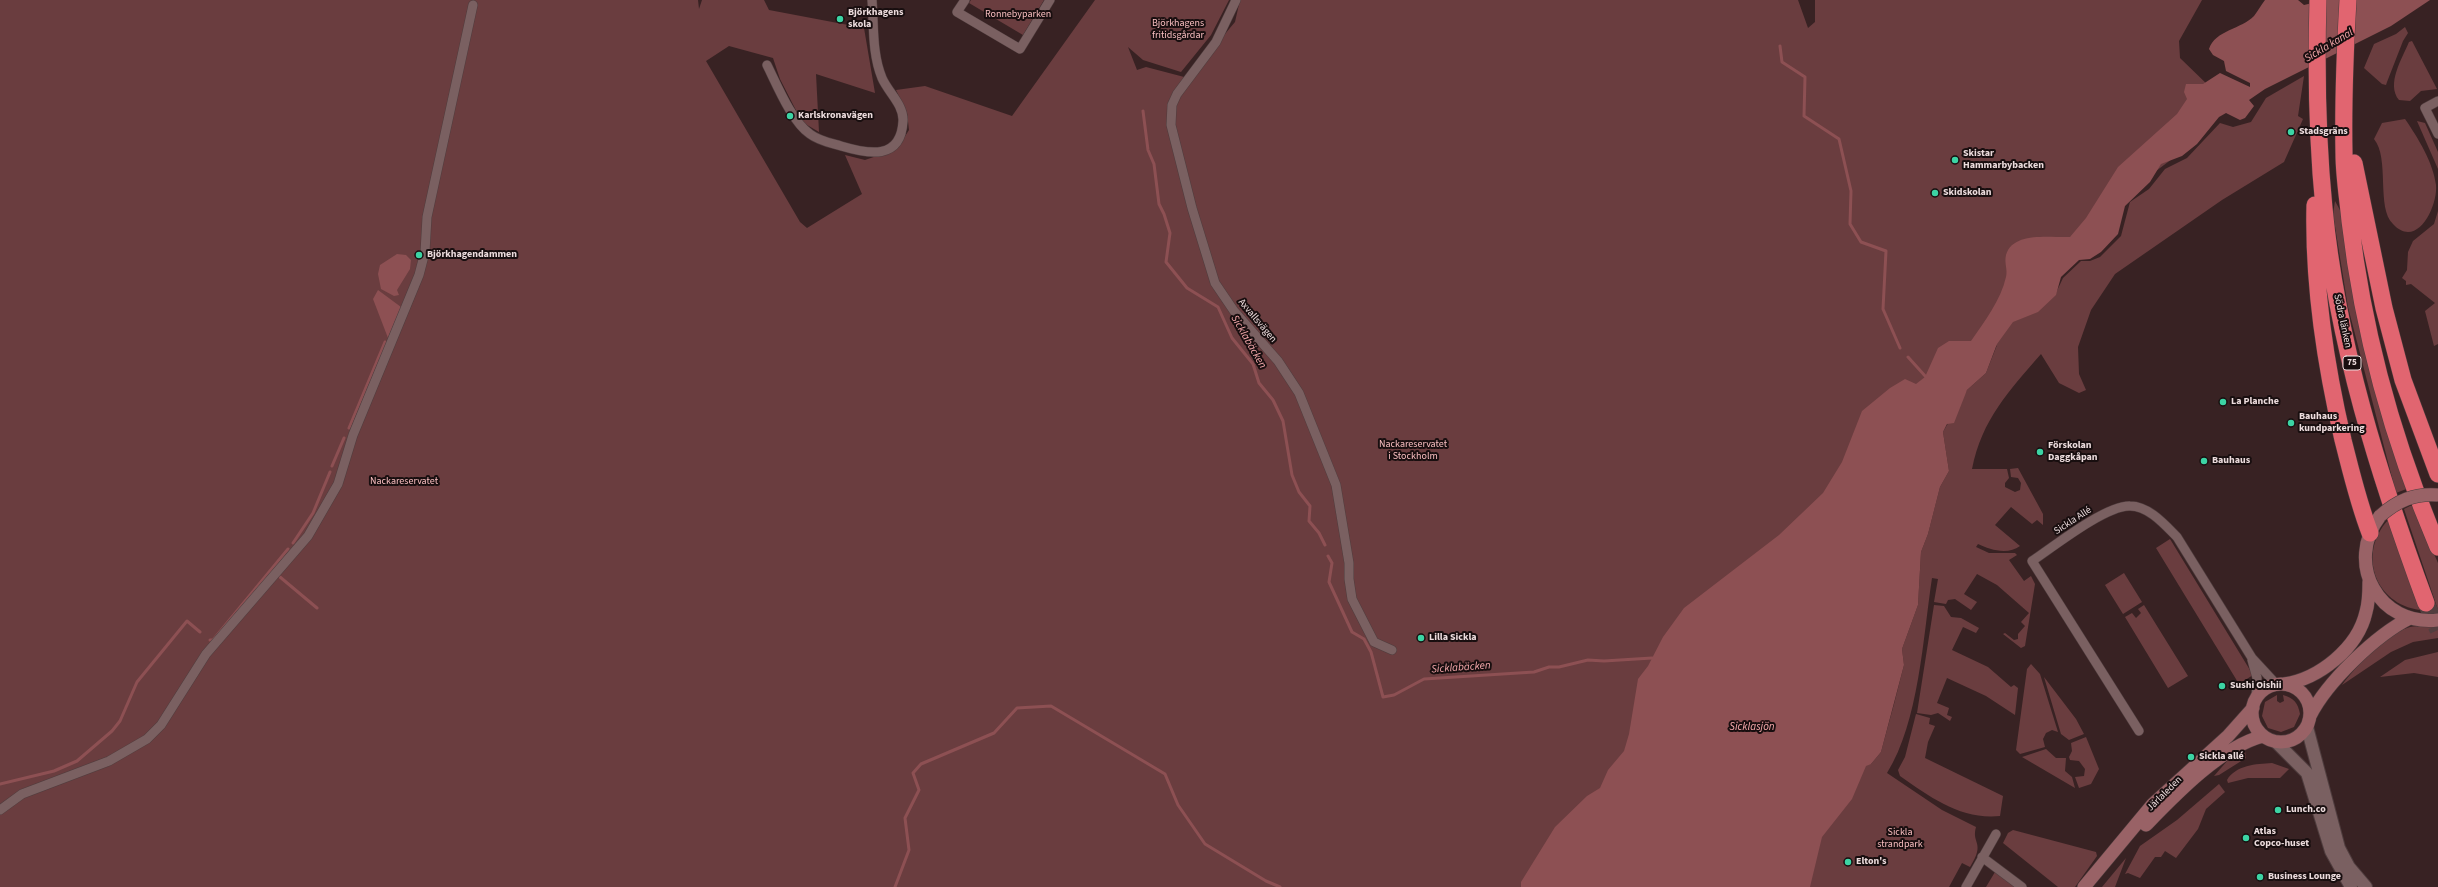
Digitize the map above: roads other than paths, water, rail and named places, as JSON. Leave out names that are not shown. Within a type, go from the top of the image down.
[{"type":"highway","name":"Södra länken","points":[[2318,0],[2316,75],[2317,115],[2324,208],[2335,286],[2348,350],[2388,498],[2426,603]]},
{"type":"highway","name":"75","points":[[2348,0],[2344,67],[2344,155],[2356,268],[2369,336],[2384,392],[2405,461],[2438,547]]},
{"type":"highway","points":[[2344,67],[2354,162],[2384,308],[2403,380],[2438,474]]},
{"type":"highway","points":[[2317,115],[2314,237],[2321,317],[2330,383],[2358,502],[2370,533]]},
{"type":"main road","points":[[2410,618],[2391,627],[2352,663],[2324,692],[2308,722],[2291,741],[2276,742],[2263,736],[2254,723],[2254,703],[2267,688],[2307,679],[2346,649],[2356,636],[2366,613],[2369,582],[2365,557],[2370,533],[2380,516],[2393,505],[2409,497],[2426,494],[2438,496]]},
{"type":"main road","points":[[2369,582],[2386,604],[2410,618],[2438,620]]},
{"type":"main road","points":[[2280,684],[2294,687],[2304,695],[2309,705],[2308,722]]},
{"type":"main road","name":"Järlaleden","points":[[2084,887],[2153,804],[2228,736],[2254,703]]},
{"type":"main road","name":"Järlaleden","points":[[2092,887],[2138,833],[2180,791],[2226,754],[2254,738],[2263,736]]},
{"type":"street","points":[[766,65],[798,122],[810,134],[865,153],[880,153],[892,147],[900,136],[903,113],[885,83],[876,58],[872,0]]},
{"type":"street","points":[[964,0],[957,12],[1020,49],[1050,0]]},
{"type":"street","name":"Axvallsvägen","points":[[1236,0],[1216,42],[1177,94],[1172,106],[1171,125],[1178,158],[1215,283],[1234,311],[1278,360],[1299,393],[1336,485],[1349,563],[1349,579],[1352,599],[1374,642],[1392,650]]},
{"type":"street","points":[[0,810],[22,794],[109,760],[146,739],[161,725],[206,654],[308,536],[338,484],[353,435],[419,275],[425,252],[427,217],[473,5]]},
{"type":"street","points":[[2438,101],[2425,108],[2438,134]]},
{"type":"street","name":"Sickla Allé","points":[[2139,731],[2032,560],[2099,517],[2130,506],[2149,513],[2165,524],[2177,537],[2252,658],[2280,684]]},
{"type":"street","name":"Sickla Allé","points":[[2252,658],[2257,678],[2254,703]]},
{"type":"street","points":[[2308,722],[2339,848],[2359,886]]},
{"type":"street","points":[[2276,742],[2307,773],[2329,847],[2359,886]]},
{"type":"street","points":[[1966,887],[1996,834]]},
{"type":"street","points":[[1982,857],[2022,887]]},
{"type":"water","name":"Sicklasjön","points":[[2265,0],[2298,0],[2304,5],[2325,0],[2430,0],[2391,26],[2265,89],[2249,100],[2254,106],[2245,118],[2240,120],[2226,113],[2219,117],[2197,144],[2182,156],[2161,164],[2150,182],[2125,206],[2118,234],[2101,252],[2090,259],[2079,260],[2061,277],[2056,295],[2038,312],[2013,322],[1997,344],[1986,373],[1967,390],[1954,423],[1947,424],[1943,432],[1949,471],[1940,487],[1928,534],[1921,552],[1918,605],[1902,649],[1904,665],[1881,752],[1871,764],[1866,766],[1852,799],[1822,837],[1810,887],[1521,887],[1521,882],[1555,827],[1587,796],[1600,788],[1608,770],[1624,751],[1629,734],[1638,679],[1648,666],[1663,637],[1684,608],[1779,535],[1823,493],[1842,462],[1862,411],[1890,388],[1905,379],[1916,384],[1925,377],[1938,348],[1949,341],[1971,341],[1992,310],[2004,286],[2006,274],[2005,261],[2010,247],[2016,242],[2034,237],[2070,237],[2086,218],[2118,167],[2177,114],[2187,99],[2184,92],[2186,84],[2203,84],[2220,73],[2250,87],[2250,83],[2226,71],[2224,61],[2213,55],[2209,49],[2217,38],[2243,24],[2254,16]]},
{"type":"water","points":[[397,254],[406,255],[411,260],[410,269],[397,290],[399,295],[394,296],[381,289],[378,274],[380,265]]},
{"type":"water","points":[[378,290],[401,307],[388,338],[373,299]]},
{"type":"waterway","points":[[1780,46],[1782,62],[1805,77],[1804,116],[1839,139],[1851,191],[1850,224],[1861,242],[1886,251],[1883,309],[1900,348]]},
{"type":"waterway","name":"Sicklabäcken","points":[[1143,111],[1148,150],[1154,164],[1159,204],[1170,233],[1166,262],[1187,288],[1218,307],[1232,338],[1253,364],[1259,383],[1273,400],[1283,421],[1292,475],[1299,492],[1310,506],[1309,521],[1319,533],[1325,545]]},
{"type":"waterway","points":[[349,428],[385,342]]},
{"type":"waterway","points":[[1908,357],[1926,377]]},
{"type":"waterway","points":[[332,466],[344,438]]},
{"type":"waterway","points":[[293,543],[313,513],[330,472]]},
{"type":"waterway","points":[[210,640],[213,640],[288,549]]},
{"type":"waterway","name":"Sicklabäcken","points":[[1328,556],[1332,563],[1329,582],[1352,632],[1364,639],[1371,652],[1383,697],[1394,695],[1424,679],[1534,672],[1549,667],[1559,667],[1588,660],[1604,661],[1652,658]]},
{"type":"waterway","points":[[280,577],[317,608]]},
{"type":"waterway","points":[[0,784],[54,771],[77,761],[112,731],[120,721],[137,682],[187,621],[200,632]]},
{"type":"waterway","points":[[895,887],[909,850],[905,818],[919,790],[913,773],[921,764],[994,733],[1017,708],[1051,706],[1165,774],[1178,805],[1205,844],[1266,881],[1280,887]]},
{"type":"tunnel","points":[[2426,603],[2438,630]]},
{"type":"place","name":"Björkhagens skola","points":[[840,19]]},
{"type":"place","name":"Karlskronavägen","points":[[790,116]]},
{"type":"place","name":"Stadsgräns","points":[[2291,132]]},
{"type":"place","name":"Skistar Hammarbybacken","points":[[1955,160]]},
{"type":"place","name":"Skidskolan","points":[[1935,193]]},
{"type":"place","name":"Björkhagendammen","points":[[419,255]]},
{"type":"place","name":"La Planche","points":[[2223,402]]},
{"type":"place","name":"Bauhaus kundparkering","points":[[2291,423]]},
{"type":"place","name":"Förskolan Daggkåpan","points":[[2040,452]]},
{"type":"place","name":"Bauhaus","points":[[2204,461]]},
{"type":"place","name":"Lilla Sickla","points":[[1421,638]]},
{"type":"place","name":"Sushi Oishii","points":[[2222,686]]},
{"type":"place","name":"Sickla allé","points":[[2191,757]]},
{"type":"place","name":"Lunch.co","points":[[2278,810]]},
{"type":"place","name":"Atlas Copco-huset","points":[[2246,838]]},
{"type":"place","name":"Elton's","points":[[1848,862]]},
{"type":"place","name":"Business Lounge","points":[[2260,877]]},
{"type":"park label","name":"Ronnebyparken","points":[[1018,15]]},
{"type":"park label","name":"Björkhagens fritidsgårdar","points":[[1178,30]]},
{"type":"park label","name":"Nackareservatet i Stockholm","points":[[1413,450]]},
{"type":"park label","name":"Nackareservatet","points":[[404,482]]},
{"type":"park label","name":"Sickla strandpark","points":[[1900,838]]},
{"type":"water label","name":"Sickla kanal","points":[[2329,46]]}]
